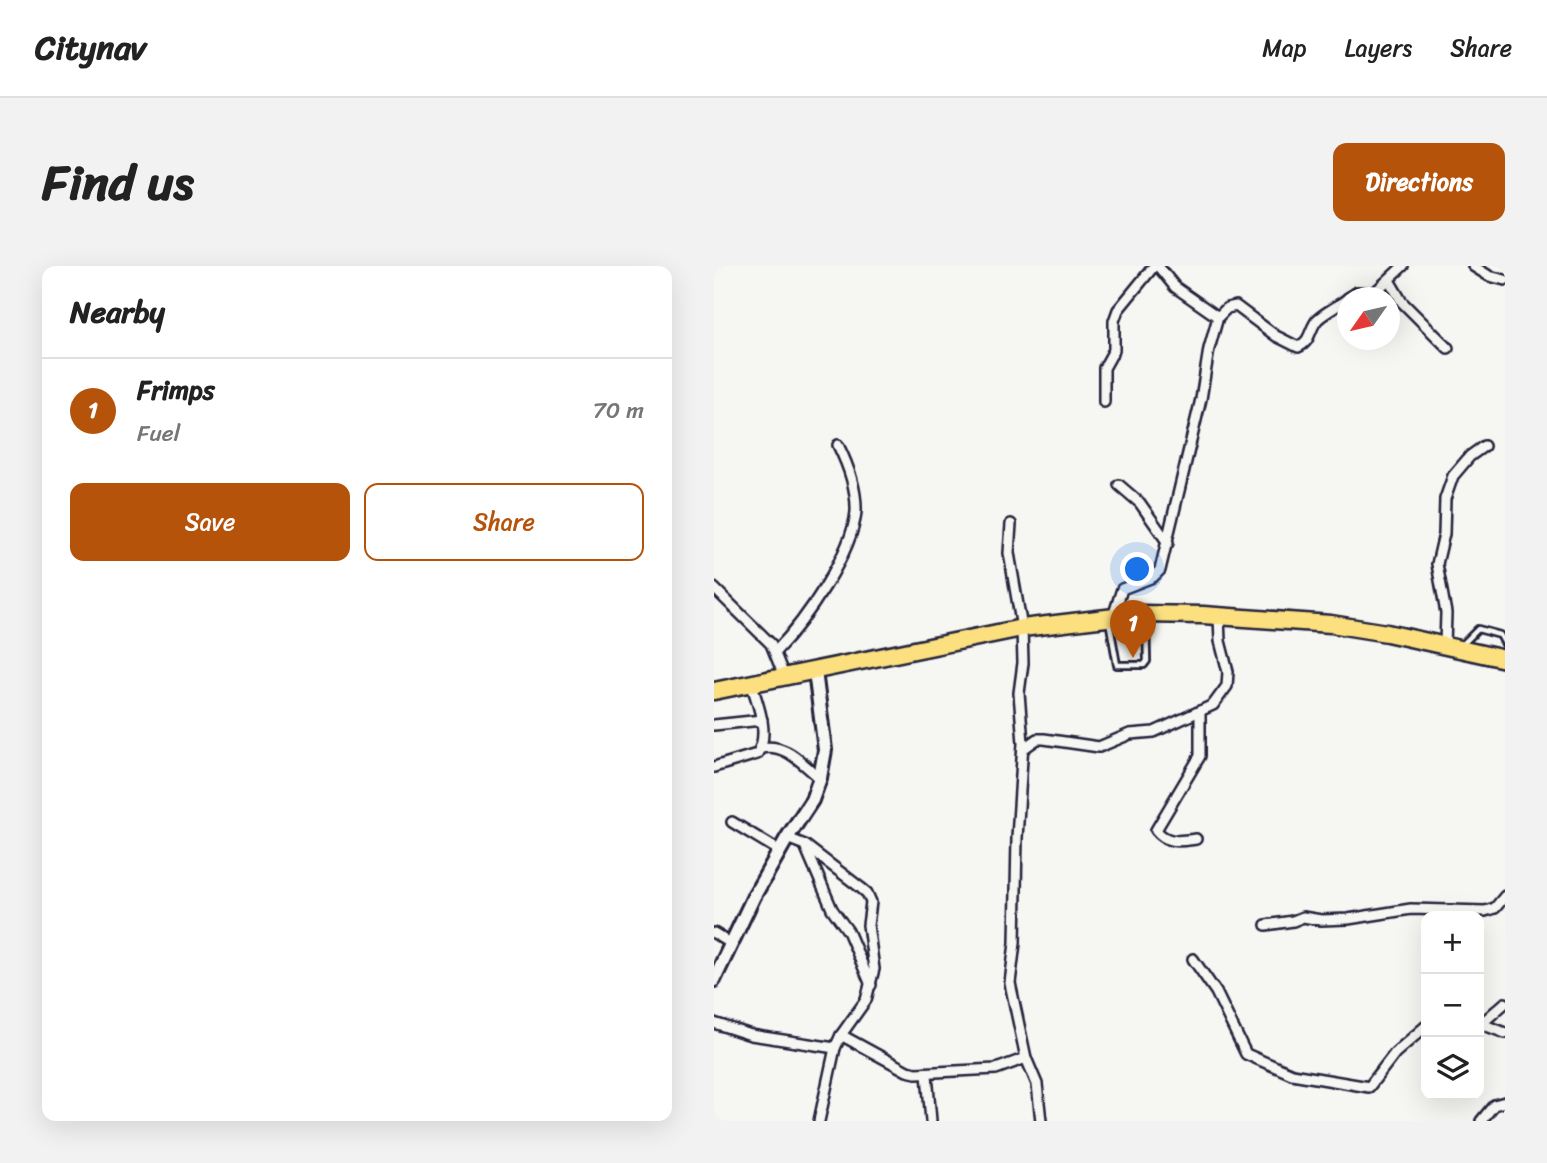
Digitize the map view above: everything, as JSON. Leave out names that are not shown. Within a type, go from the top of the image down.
[{"type":"highway","points":[[714,691],[1023,628],[1146,614],[1331,624],[1387,633],[1505,659]]},
{"type":"street","points":[[1104,402],[1104,368],[1114,352],[1114,321],[1118,310],[1156,266],[1175,287],[1218,317]]},
{"type":"street","points":[[1381,287],[1403,266]]},
{"type":"street","points":[[1474,266],[1505,280]]},
{"type":"street","points":[[1389,280],[1402,302],[1448,348]]},
{"type":"street","points":[[1111,617],[1122,589],[1153,577],[1160,570],[1218,317],[1227,308],[1236,306],[1276,336],[1298,347],[1308,340],[1320,317],[1337,305]]},
{"type":"street","points":[[776,651],[828,581],[853,527],[856,511],[852,482],[838,444]]},
{"type":"street","points":[[1452,647],[1437,565],[1444,534],[1445,499],[1453,476],[1470,456],[1484,446]]},
{"type":"street","points":[[1119,485],[1139,503],[1168,543]]},
{"type":"street","points":[[1011,524],[1009,553],[1023,628],[1023,663],[1019,693],[1023,748],[1018,816],[1015,943],[1010,983],[1026,1058],[1037,1084],[1041,1121]]},
{"type":"street","points":[[714,589],[765,637],[776,651],[783,676]]},
{"type":"street","points":[[1023,748],[1044,739],[1099,747],[1130,734],[1154,732],[1213,705],[1227,686],[1228,672],[1220,641],[1219,617]]},
{"type":"street","points":[[714,980],[754,896],[812,800],[820,778],[825,750],[815,671]]},
{"type":"street","points":[[714,767],[757,754],[761,748],[762,720],[751,682]]},
{"type":"street","points":[[1196,839],[1171,841],[1159,835],[1156,830],[1200,756],[1200,712]]},
{"type":"street","points":[[714,725],[762,720]]},
{"type":"street","points":[[761,748],[781,748],[820,778]]},
{"type":"street","points":[[732,822],[780,850]]},
{"type":"street","points":[[787,838],[805,845],[867,894],[871,902],[868,925],[874,960],[871,985],[866,1000],[835,1048],[819,1121]]},
{"type":"street","points":[[805,845],[832,909],[848,931],[871,985]]},
{"type":"street","points":[[1266,925],[1303,917],[1321,920],[1348,919],[1411,909],[1485,911],[1495,908],[1505,897]]},
{"type":"street","points":[[714,933],[732,944]]},
{"type":"street","points":[[1193,959],[1216,992],[1246,1054],[1292,1074],[1369,1087],[1395,1053],[1421,1030]]},
{"type":"street","points":[[1484,1021],[1505,1003]]},
{"type":"street","points":[[714,1023],[751,1035],[835,1048]]},
{"type":"street","points":[[1484,1025],[1505,1032]]},
{"type":"street","points":[[841,1035],[907,1071],[926,1074],[996,1069],[1026,1058]]},
{"type":"street","points":[[926,1074],[931,1121]]},
{"type":"street","points":[[1481,1121],[1494,1105],[1505,1102]]},
{"type":"lane","points":[[1111,617],[1117,665],[1144,665],[1147,662],[1146,614]]},
{"type":"lane","points":[[1452,647],[1478,629],[1500,635],[1505,644]]},
{"type":"place","name":"Frimps","points":[[1133,658]]}]
